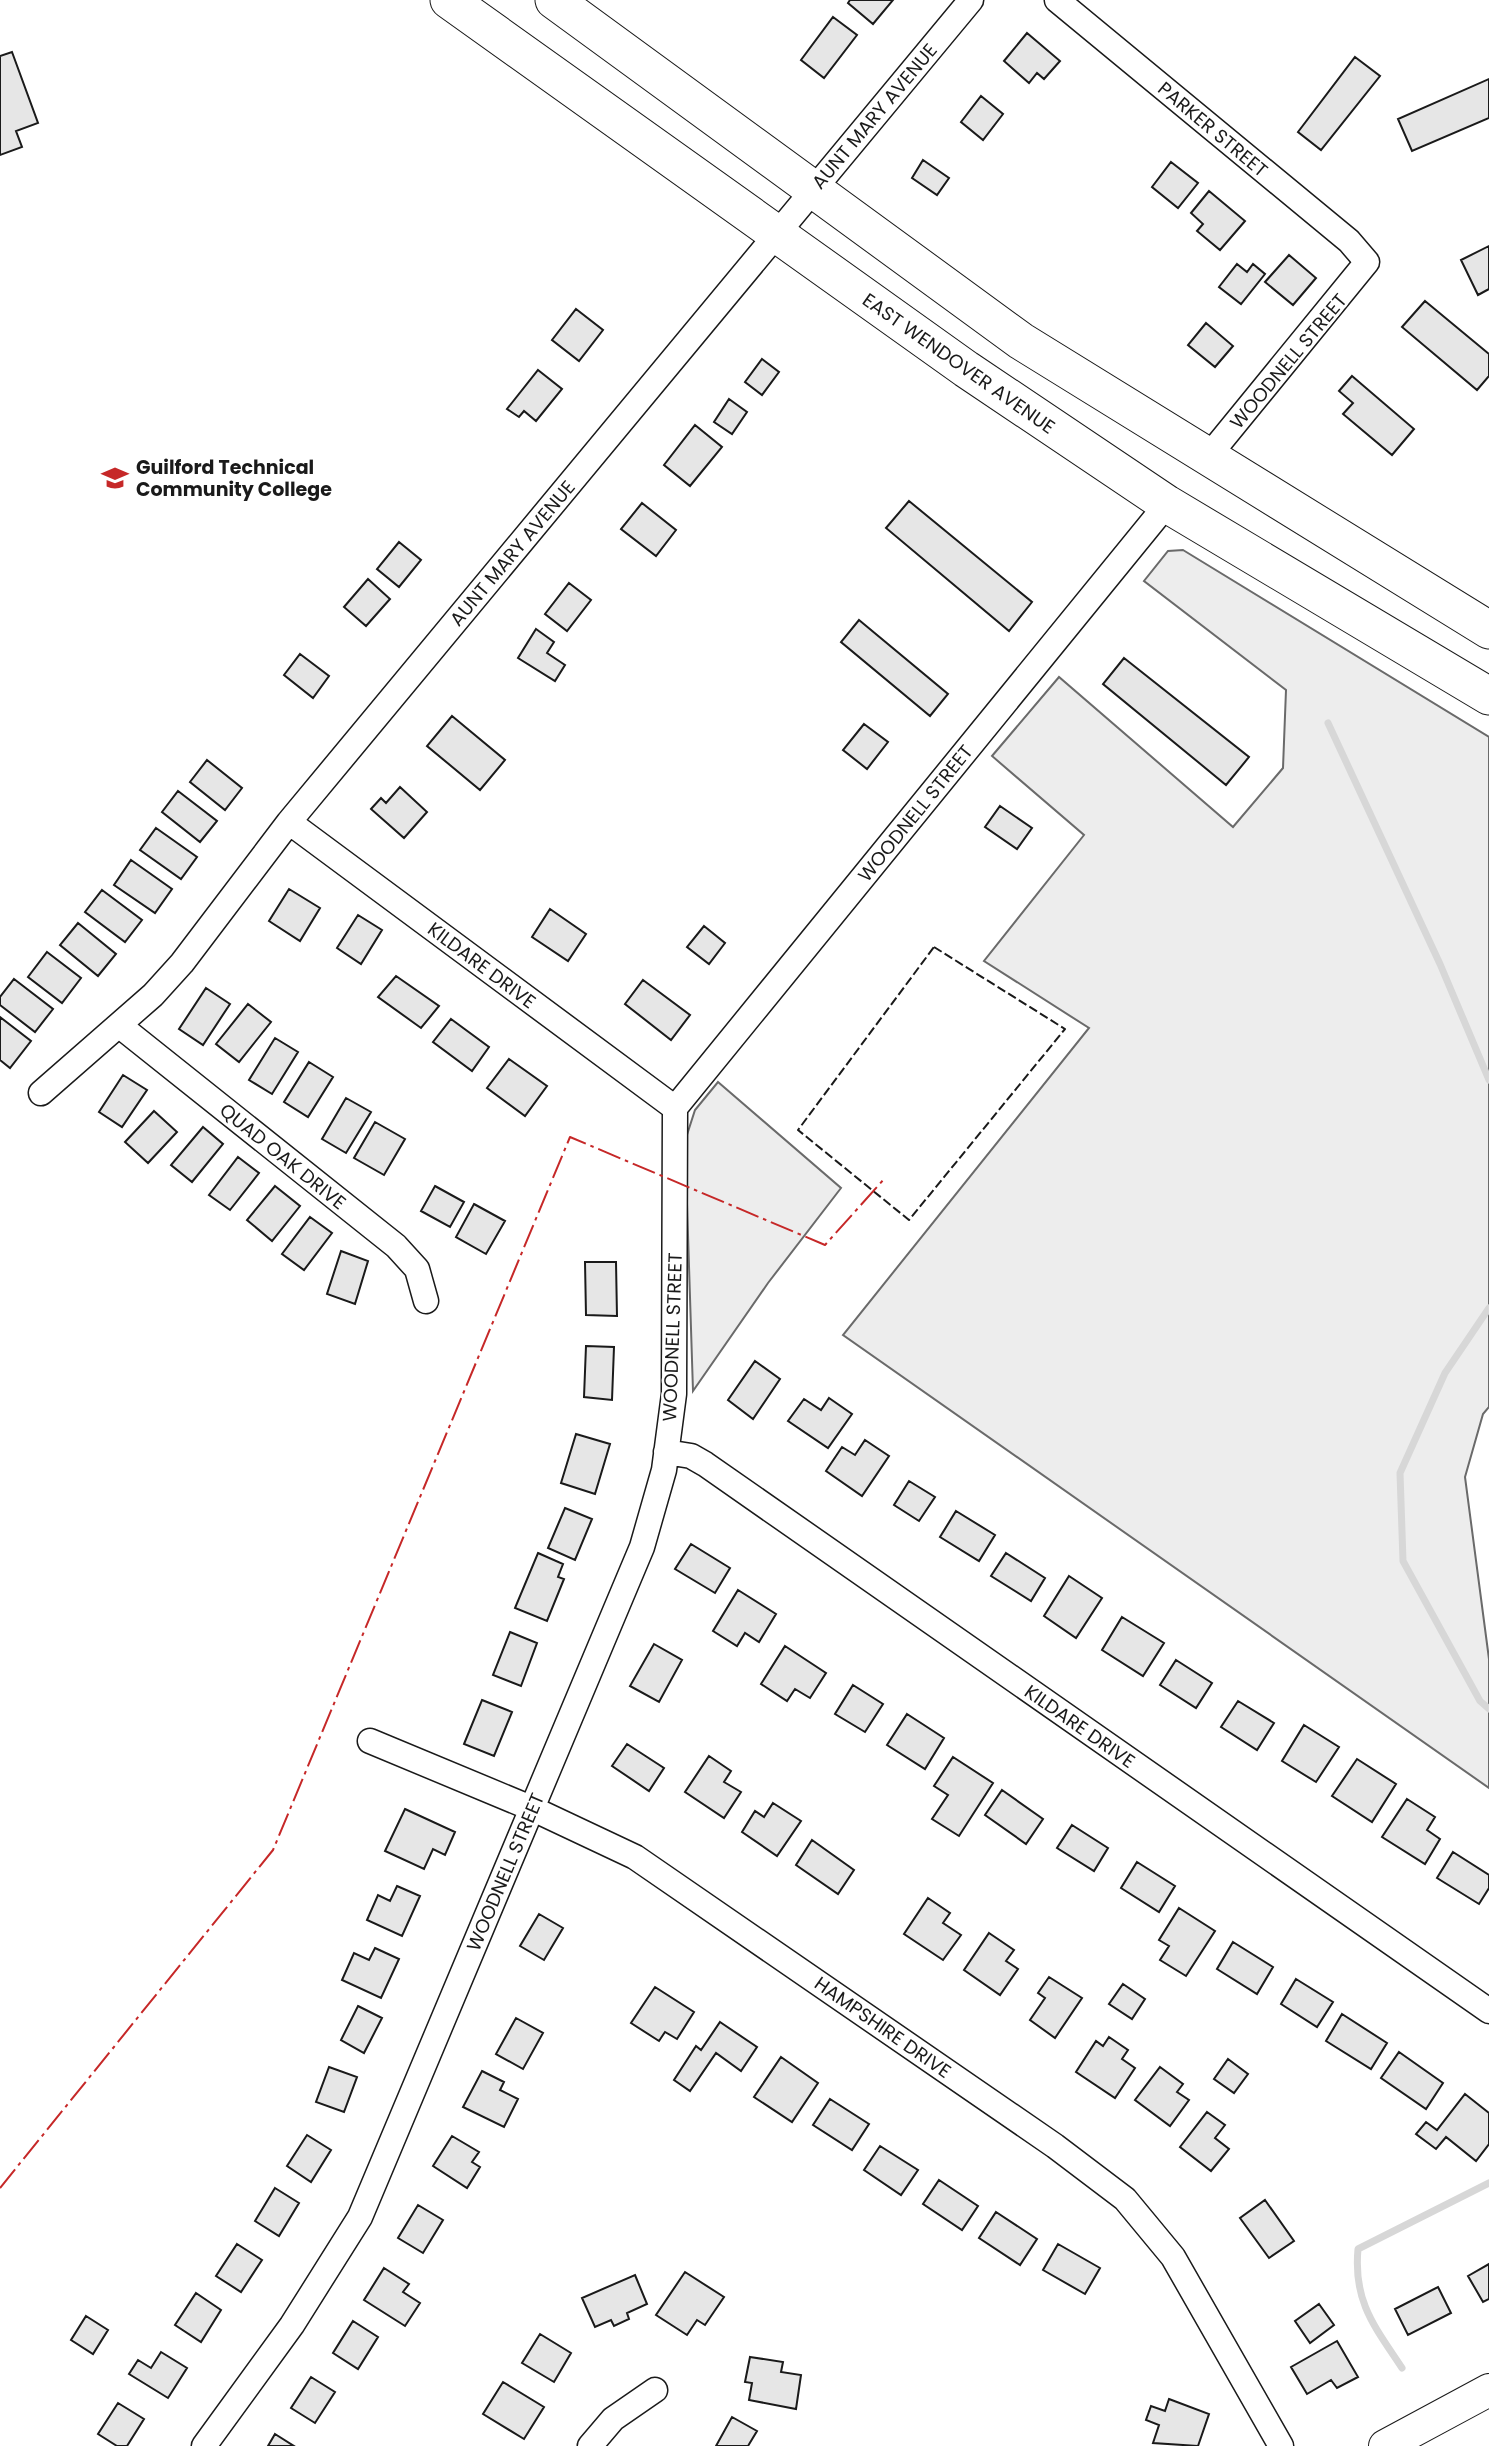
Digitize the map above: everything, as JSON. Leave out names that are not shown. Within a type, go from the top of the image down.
[{"type":"highway","name":"EAST WENDOVER AVENUE","points":[[449,0],[966,369],[1167,504],[1489,696]]},
{"type":"highway","points":[[554,0],[1021,341],[1489,631]]},
{"type":"main road","points":[[1385,2446],[1489,2390]]},
{"type":"street","name":"AUNT MARY AVENUE","points":[[41,1093],[120,1026],[182,963],[289,822],[971,0]]},
{"type":"street","name":"PARKER STREET","points":[[1057,0],[1349,241],[1367,262]]},
{"type":"street","name":"WOODNELL STREET","points":[[1207,458],[1367,262]]},
{"type":"street","name":"WOODNELL STREET","points":[[204,2446],[292,2325],[360,2217],[642,1547],[666,1452],[674,1394],[675,1108],[1167,504]]},
{"type":"street","name":"KILDARE DRIVE","points":[[289,822],[675,1108]]},
{"type":"street","name":"QUAD OAK DRIVE","points":[[120,1026],[396,1246],[417,1269],[426,1301]]},
{"type":"street","name":"KILDARE DRIVE","points":[[666,1452],[691,1456],[705,1464],[1489,2011]]},
{"type":"street","name":"HAMPSHIRE DRIVE","points":[[370,1741],[531,1808],[635,1857],[1055,2146],[1125,2199],[1173,2257],[1281,2446]]},
{"type":"street","points":[[590,2446],[612,2419],[655,2390]]},
{"type":"shaded area","points":[[1183,550],[1489,737],[1489,1407],[1483,1414],[1465,1477],[1489,1659],[1489,1788],[843,1335],[1089,1028],[984,961],[1084,835],[992,756],[1059,677],[1233,827],[1283,768],[1286,690],[1144,581],[1168,551]]},
{"type":"shaded area","points":[[718,1082],[841,1188],[768,1283],[693,1391],[685,1141],[695,1110]]},
{"type":"building","points":[[850,0],[893,0],[873,24],[848,3]]},
{"type":"building","points":[[833,17],[857,35],[824,78],[801,60]]},
{"type":"building","points":[[1027,33],[1060,61],[1044,79],[1037,73],[1029,83],[1004,61]]},
{"type":"building","points":[[12,52],[38,123],[16,131],[22,147],[0,155],[0,56]]},
{"type":"building","points":[[1355,57],[1380,76],[1321,150],[1298,132]]},
{"type":"building","points":[[1489,79],[1489,118],[1412,151],[1398,119]]},
{"type":"building","points":[[981,96],[1003,114],[983,140],[961,122]]},
{"type":"building","points":[[923,160],[949,178],[937,195],[912,178]]},
{"type":"building","points":[[1171,162],[1198,183],[1178,208],[1152,187]]},
{"type":"building","points":[[1209,191],[1245,221],[1220,250],[1197,231],[1203,224],[1191,213]]},
{"type":"building","points":[[1489,246],[1489,289],[1478,295],[1461,260]]},
{"type":"building","points":[[1289,255],[1316,278],[1293,305],[1265,282]]},
{"type":"building","points":[[1237,264],[1247,272],[1253,264],[1265,274],[1241,304],[1219,287]]},
{"type":"building","points":[[1425,301],[1489,354],[1489,376],[1477,390],[1402,327]]},
{"type":"building","points":[[576,309],[603,330],[579,361],[552,340]]},
{"type":"building","points":[[1206,323],[1233,346],[1215,367],[1188,345]]},
{"type":"building","points":[[762,359],[779,372],[762,395],[745,382]]},
{"type":"building","points":[[538,370],[562,389],[536,421],[524,411],[519,417],[507,409]]},
{"type":"building","points":[[1352,376],[1414,429],[1392,455],[1343,414],[1353,403],[1339,391]]},
{"type":"building","points":[[729,399],[747,412],[732,434],[714,422]]},
{"type":"building","points":[[695,425],[722,447],[690,486],[664,465]]},
{"type":"building","points":[[909,501],[1032,602],[1009,631],[886,528]]},
{"type":"building","points":[[642,503],[676,530],[656,556],[621,529]]},
{"type":"building","points":[[399,542],[421,560],[399,587],[377,569]]},
{"type":"building","points":[[368,579],[390,599],[366,626],[344,607]]},
{"type":"building","points":[[569,583],[591,600],[567,631],[545,614]]},
{"type":"building","points":[[859,620],[948,694],[930,716],[841,642]]},
{"type":"building","points":[[536,629],[554,642],[547,653],[565,665],[555,681],[518,658]]},
{"type":"building","points":[[300,654],[329,676],[313,698],[284,675]]},
{"type":"building","points":[[1124,658],[1249,757],[1226,785],[1103,684]]},
{"type":"building","points":[[452,716],[505,760],[480,790],[427,746]]},
{"type":"building","points":[[864,724],[888,742],[867,769],[843,750]]},
{"type":"building","points":[[207,760],[242,788],[225,810],[190,782]]},
{"type":"building","points":[[400,787],[427,812],[404,838],[371,809],[381,798],[386,803]]},
{"type":"building","points":[[178,791],[217,821],[200,842],[162,812]]},
{"type":"building","points":[[1000,806],[1032,828],[1017,849],[985,827]]},
{"type":"building","points":[[156,828],[197,857],[181,879],[140,850]]},
{"type":"building","points":[[131,860],[172,889],[155,913],[114,885]]},
{"type":"building","points":[[289,889],[320,908],[300,941],[269,921]]},
{"type":"building","points":[[102,890],[142,920],[125,942],[85,912]]},
{"type":"building","points":[[550,909],[586,934],[568,961],[532,937]]},
{"type":"building","points":[[358,915],[382,930],[361,964],[337,948]]},
{"type":"building","points":[[78,923],[116,954],[98,976],[60,945]]},
{"type":"building","points":[[704,926],[725,943],[709,964],[687,947]]},
{"type":"building","points":[[47,952],[81,978],[62,1003],[28,977]]},
{"type":"building","points":[[396,976],[439,1006],[421,1028],[378,997]]},
{"type":"building","points":[[14,979],[53,1009],[35,1032],[0,1005],[0,997]]},
{"type":"building","points":[[643,980],[690,1015],[671,1040],[625,1004]]},
{"type":"building","points":[[206,988],[230,1004],[203,1045],[179,1029]]},
{"type":"building","points":[[248,1004],[271,1022],[239,1062],[216,1044]]},
{"type":"building","points":[[0,1017],[31,1041],[10,1068],[0,1060]]},
{"type":"building","points":[[451,1019],[489,1047],[472,1071],[433,1042]]},
{"type":"building","points":[[275,1038],[298,1052],[272,1094],[249,1080]]},
{"type":"building","points":[[509,1059],[547,1086],[525,1116],[487,1088]]},
{"type":"building","points":[[309,1062],[333,1077],[308,1117],[284,1102]]},
{"type":"building","points":[[123,1075],[147,1090],[122,1127],[99,1112]]},
{"type":"building","points":[[346,1098],[371,1112],[346,1153],[322,1139]]},
{"type":"building","points":[[154,1111],[177,1132],[148,1163],[125,1142]]},
{"type":"building","points":[[375,1122],[405,1139],[384,1175],[354,1158]]},
{"type":"building","points":[[203,1127],[223,1144],[192,1182],[171,1165]]},
{"type":"building","points":[[238,1157],[259,1173],[230,1210],[209,1195]]},
{"type":"building","points":[[275,1186],[300,1206],[272,1241],[247,1220]]},
{"type":"building","points":[[435,1186],[464,1202],[450,1227],[421,1211]]},
{"type":"building","points":[[474,1204],[505,1221],[486,1254],[456,1237]]},
{"type":"building","points":[[310,1217],[332,1233],[304,1270],[282,1254]]},
{"type":"building","points":[[341,1251],[368,1261],[355,1304],[327,1294]]},
{"type":"building","points":[[585,1262],[616,1262],[617,1316],[586,1315]]},
{"type":"building","points":[[586,1346],[614,1347],[612,1400],[584,1397]]},
{"type":"building","points":[[755,1361],[780,1379],[753,1419],[728,1400]]},
{"type":"building","points":[[829,1398],[852,1414],[828,1448],[788,1421],[804,1399],[821,1410]]},
{"type":"building","points":[[576,1434],[610,1444],[595,1494],[561,1483]]},
{"type":"building","points":[[865,1440],[889,1456],[862,1496],[826,1471],[842,1447],[855,1455]]},
{"type":"building","points":[[909,1481],[935,1497],[919,1521],[894,1505]]},
{"type":"building","points":[[565,1508],[592,1519],[575,1560],[548,1548]]},
{"type":"building","points":[[956,1511],[995,1535],[979,1561],[940,1537]]},
{"type":"building","points":[[691,1544],[730,1568],[715,1593],[675,1569]]},
{"type":"building","points":[[538,1553],[563,1564],[558,1577],[564,1579],[547,1621],[515,1608]]},
{"type":"building","points":[[1006,1553],[1045,1578],[1031,1601],[991,1576]]},
{"type":"building","points":[[1069,1576],[1102,1598],[1076,1638],[1044,1616]]},
{"type":"building","points":[[738,1590],[776,1614],[759,1642],[745,1633],[737,1646],[713,1631]]},
{"type":"building","points":[[1122,1617],[1164,1643],[1143,1676],[1102,1650]]},
{"type":"building","points":[[510,1632],[537,1643],[521,1686],[493,1675]]},
{"type":"building","points":[[654,1644],[682,1660],[659,1702],[630,1686]]},
{"type":"building","points":[[785,1646],[826,1673],[810,1698],[795,1689],[787,1701],[761,1684]]},
{"type":"building","points":[[1176,1660],[1212,1683],[1196,1708],[1160,1685]]},
{"type":"building","points":[[853,1685],[883,1704],[865,1732],[835,1714]]},
{"type":"building","points":[[482,1700],[512,1712],[494,1756],[464,1744]]},
{"type":"building","points":[[1238,1701],[1274,1723],[1257,1750],[1221,1727]]},
{"type":"building","points":[[907,1714],[944,1738],[925,1769],[887,1745]]},
{"type":"building","points":[[1304,1725],[1339,1747],[1316,1782],[1282,1761]]},
{"type":"building","points":[[627,1744],[664,1768],[649,1791],[612,1766]]},
{"type":"building","points":[[709,1756],[731,1771],[724,1782],[741,1792],[724,1818],[685,1792]]},
{"type":"building","points":[[953,1757],[993,1783],[959,1836],[932,1819],[948,1795],[934,1786]]},
{"type":"building","points":[[1357,1759],[1396,1784],[1372,1822],[1332,1796]]},
{"type":"building","points":[[1002,1790],[1043,1819],[1026,1844],[985,1815]]},
{"type":"building","points":[[1407,1799],[1435,1817],[1427,1830],[1440,1839],[1425,1864],[1382,1837]]},
{"type":"building","points":[[773,1803],[801,1821],[777,1856],[742,1832],[755,1811],[764,1817]]},
{"type":"building","points":[[405,1809],[455,1832],[445,1855],[433,1849],[424,1869],[385,1851]]},
{"type":"building","points":[[1072,1825],[1108,1848],[1094,1871],[1057,1848]]},
{"type":"building","points":[[812,1840],[854,1870],[838,1894],[796,1865]]},
{"type":"building","points":[[1453,1852],[1489,1875],[1489,1888],[1479,1904],[1437,1878]]},
{"type":"building","points":[[1137,1862],[1175,1886],[1159,1912],[1121,1888]]},
{"type":"building","points":[[397,1886],[420,1896],[402,1936],[367,1920],[378,1895],[390,1901]]},
{"type":"building","points":[[928,1898],[950,1913],[943,1923],[961,1935],[943,1960],[904,1934]]},
{"type":"building","points":[[1179,1908],[1215,1931],[1186,1976],[1160,1960],[1169,1946],[1159,1940]]},
{"type":"building","points":[[539,1914],[563,1928],[544,1960],[520,1946]]},
{"type":"building","points":[[989,1933],[1014,1950],[1006,1961],[1018,1969],[1000,1995],[964,1970]]},
{"type":"building","points":[[1233,1942],[1273,1967],[1257,1994],[1217,1969]]},
{"type":"building","points":[[375,1948],[399,1959],[381,1998],[342,1980],[354,1953],[369,1960]]},
{"type":"building","points":[[1049,1977],[1082,1998],[1055,2038],[1030,2020],[1045,1998],[1038,1993]]},
{"type":"building","points":[[1296,1979],[1333,2002],[1317,2027],[1281,2004]]},
{"type":"building","points":[[1123,1984],[1145,1999],[1132,2019],[1109,2004]]},
{"type":"building","points":[[655,1987],[694,2012],[677,2039],[665,2032],[659,2041],[631,2023]]},
{"type":"building","points":[[358,2006],[382,2018],[364,2053],[341,2040]]},
{"type":"building","points":[[1342,2014],[1387,2043],[1371,2069],[1326,2041]]},
{"type":"building","points":[[516,2018],[543,2033],[523,2069],[496,2054]]},
{"type":"building","points":[[720,2022],[757,2047],[741,2071],[716,2053],[690,2091],[674,2080],[696,2046],[701,2050]]},
{"type":"building","points":[[1109,2037],[1128,2050],[1122,2059],[1135,2068],[1115,2098],[1076,2072],[1096,2041],[1103,2046]]},
{"type":"building","points":[[1399,2052],[1443,2083],[1426,2109],[1381,2078]]},
{"type":"building","points":[[781,2057],[818,2083],[792,2122],[754,2097]]},
{"type":"building","points":[[1228,2059],[1248,2074],[1234,2093],[1214,2079]]},
{"type":"building","points":[[329,2067],[357,2077],[344,2112],[316,2102]]},
{"type":"building","points":[[1160,2067],[1183,2084],[1177,2092],[1189,2100],[1170,2126],[1135,2100]]},
{"type":"building","points":[[482,2071],[504,2082],[500,2090],[518,2099],[504,2127],[463,2107]]},
{"type":"building","points":[[1465,2094],[1489,2113],[1489,2144],[1476,2161],[1446,2137],[1436,2149],[1416,2134],[1426,2122],[1437,2130]]},
{"type":"building","points":[[830,2099],[869,2124],[852,2150],[813,2125]]},
{"type":"building","points":[[1207,2112],[1225,2125],[1215,2138],[1229,2149],[1211,2171],[1180,2147]]},
{"type":"building","points":[[307,2135],[331,2150],[311,2182],[287,2166]]},
{"type":"building","points":[[452,2136],[479,2152],[472,2162],[480,2167],[467,2188],[433,2166]]},
{"type":"building","points":[[880,2146],[918,2170],[901,2195],[864,2170]]},
{"type":"building","points":[[939,2180],[978,2206],[962,2230],[923,2204]]},
{"type":"building","points":[[275,2188],[299,2203],[279,2236],[255,2221]]},
{"type":"building","points":[[1265,2200],[1294,2241],[1269,2258],[1240,2218]]},
{"type":"building","points":[[418,2205],[443,2220],[423,2253],[398,2238]]},
{"type":"building","points":[[996,2212],[1037,2239],[1020,2265],[979,2238]]},
{"type":"building","points":[[237,2244],[262,2260],[241,2292],[216,2276]]},
{"type":"building","points":[[1058,2244],[1100,2268],[1085,2294],[1043,2270]]},
{"type":"building","points":[[1489,2264],[1489,2299],[1483,2302],[1468,2276]]},
{"type":"building","points":[[384,2268],[409,2284],[403,2292],[420,2303],[405,2326],[364,2300]]},
{"type":"building","points":[[685,2272],[724,2297],[705,2325],[697,2320],[687,2335],[656,2315]]},
{"type":"building","points":[[635,2275],[647,2304],[627,2313],[629,2319],[614,2326],[611,2320],[595,2327],[582,2298]]},
{"type":"building","points":[[1438,2287],[1451,2313],[1408,2335],[1395,2309]]},
{"type":"building","points":[[196,2293],[221,2310],[201,2342],[175,2325]]},
{"type":"building","points":[[1319,2304],[1334,2325],[1310,2343],[1295,2321]]},
{"type":"building","points":[[86,2316],[108,2330],[93,2354],[71,2340]]},
{"type":"building","points":[[353,2321],[378,2337],[358,2369],[333,2353]]},
{"type":"building","points":[[540,2334],[571,2353],[554,2382],[522,2363]]},
{"type":"building","points":[[1337,2341],[1358,2377],[1337,2388],[1331,2380],[1307,2394],[1291,2367]]},
{"type":"building","points":[[161,2352],[187,2368],[168,2398],[129,2374],[138,2360],[151,2368]]},
{"type":"building","points":[[750,2357],[783,2362],[781,2372],[801,2375],[796,2409],[749,2400],[752,2383],[745,2382]]},
{"type":"building","points":[[311,2377],[335,2392],[315,2423],[291,2408]]},
{"type":"building","points":[[503,2382],[544,2407],[524,2439],[483,2414]]},
{"type":"building","points":[[1169,2399],[1209,2414],[1198,2446],[1153,2443],[1159,2425],[1146,2420],[1151,2406],[1165,2411]]},
{"type":"building","points":[[118,2403],[144,2419],[127,2446],[117,2446],[98,2434]]},
{"type":"building","points":[[732,2417],[757,2431],[748,2446],[716,2446]]},
{"type":"building","points":[[275,2434],[294,2446],[268,2446]]},
{"type":"waterway","points":[[1328,723],[1440,964],[1489,1080]]},
{"type":"waterway","points":[[1489,1308],[1445,1373],[1400,1473],[1403,1561],[1480,1701],[1489,1709]]},
{"type":"waterway","points":[[1402,2368],[1368,2313],[1359,2284],[1358,2249],[1489,2183]]},
{"type":"fence","points":[[934,947],[1065,1029],[909,1220],[798,1130],[934,947]]},
{"type":"power","points":[[0,2188],[273,1850],[570,1137],[825,1245],[885,1178]]},
{"type":"place","name":"Guilford Technical Community College","points":[[115,478]]}]
